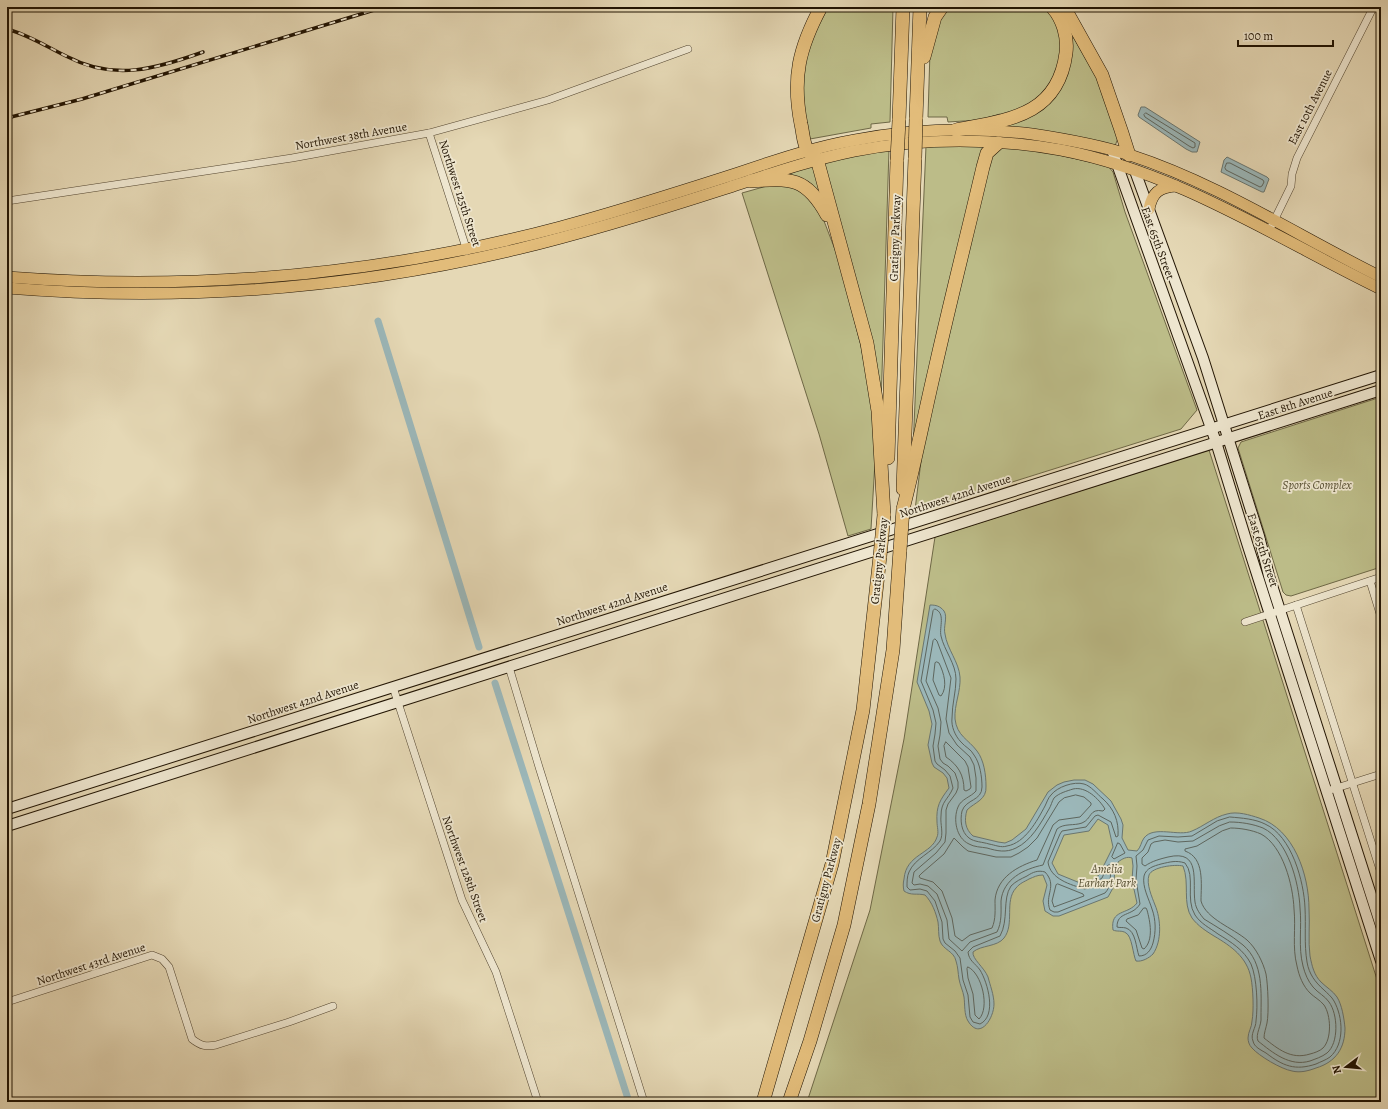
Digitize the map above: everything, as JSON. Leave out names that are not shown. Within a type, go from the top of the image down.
[{"type":"highway","points":[[820,7],[805,41],[798,69],[797,92],[799,112],[837,232],[867,343],[878,411],[884,515]]},
{"type":"highway","name":"Gratigny Parkway","points":[[763,1102],[832,864],[863,710],[880,556],[888,459],[903,7]]},
{"type":"highway","name":"Gratigny Parkway","points":[[789,1102],[810,1041],[844,925],[868,811],[893,650],[903,509],[920,7]]},
{"type":"highway","points":[[917,88],[934,17],[942,7]]},
{"type":"highway","points":[[956,130],[1005,120],[1028,112],[1042,103],[1058,84],[1064,65],[1067,46],[1064,26],[1052,7]]},
{"type":"highway","points":[[1064,7],[1102,75],[1122,130],[1129,155]]},
{"type":"highway","points":[[903,509],[915,464],[942,340],[983,168],[987,153],[998,143]]},
{"type":"highway","points":[[751,181],[774,179],[788,180],[801,184],[810,190],[819,202],[837,232]]},
{"type":"main road","points":[[7,277],[81,282],[226,280],[320,272],[468,255],[570,236],[625,221],[751,181],[812,155],[853,140],[887,134],[956,130],[998,130],[1069,140],[1129,155],[1196,182],[1275,220],[1381,277]]},
{"type":"main road","points":[[7,288],[102,293],[213,292],[287,287],[394,274],[468,255],[812,155],[901,145],[966,141],[1060,150],[1116,164],[1177,185],[1210,200],[1381,289]]},
{"type":"main road","name":"East 65th Street","points":[[1112,150],[1216,442],[1381,961]]},
{"type":"main road","name":"East 65th Street","points":[[1129,155],[1198,344],[1259,536],[1269,576],[1381,926]]},
{"type":"main road","points":[[1149,209],[1151,200],[1156,192],[1164,187],[1177,185]]},
{"type":"main road","name":"East 8th Avenue","points":[[1224,424],[1381,375]]},
{"type":"main road","points":[[1362,380],[1366,395]]},
{"type":"main road","name":"East 8th Avenue","points":[[1216,442],[1381,390]]},
{"type":"main road","name":"Northwest 42nd Avenue","points":[[8,806],[324,709],[1224,424]]},
{"type":"main road","points":[[8,806],[10,825],[1216,442]]},
{"type":"main road","points":[[773,567],[778,581]]},
{"type":"main road","points":[[629,612],[634,627]]},
{"type":"main road","points":[[324,709],[329,724]]},
{"type":"main road","points":[[256,730],[261,745]]},
{"type":"street","name":"East 10th Avenue","points":[[1270,231],[1291,186],[1292,174],[1297,158],[1373,8],[1375,7]]},
{"type":"street","name":"Northwest 38th Avenue","points":[[7,201],[292,158],[429,133],[548,100],[688,49]]},
{"type":"street","name":"Northwest 125th Street","points":[[429,133],[468,255]]},
{"type":"street","points":[[1245,622],[1381,577]]},
{"type":"street","points":[[1370,581],[1381,616]]},
{"type":"street","points":[[1296,605],[1381,873]]},
{"type":"street","points":[[509,667],[644,1102]]},
{"type":"street","name":"Northwest 128th Street","points":[[393,687],[462,900],[496,972],[538,1102]]},
{"type":"street","points":[[1326,791],[1381,774]]},
{"type":"street","name":"Northwest 43rd Avenue","points":[[7,1002],[152,955],[162,959],[169,967],[192,1039],[199,1045],[206,1047],[289,1022],[333,1006]]},
{"type":"green space","points":[[828,7],[893,7],[890,122],[871,124],[871,128],[810,139],[803,94],[804,72],[808,49]]},
{"type":"green space","points":[[948,7],[1045,7],[1054,18],[1062,36],[1059,70],[1038,100],[1004,117],[1000,114],[979,120],[948,122],[947,117],[928,117],[930,51],[935,28]]},
{"type":"green space","points":[[1068,28],[1099,81],[1118,138],[1115,146],[996,125],[1049,100]]},
{"type":"green space","points":[[926,146],[985,146],[913,449]]},
{"type":"green space","points":[[1001,147],[1041,151],[1108,166],[1113,172],[1125,212],[1197,410],[1181,429],[939,505],[915,510],[922,453],[988,159]]},
{"type":"green space","points":[[889,149],[881,405],[824,163]]},
{"type":"green space","points":[[809,166],[813,166],[821,195],[784,176]]},
{"type":"green space","points":[[774,184],[798,187],[819,208],[839,260],[861,346],[872,404],[875,462],[871,529],[848,536],[819,434],[742,193]]},
{"type":"green space","name":"Sports Complex","points":[[1381,397],[1381,567],[1291,596],[1286,595],[1283,592],[1238,448],[1241,442]]},
{"type":"green space","name":"Amelia Earhart Park","points":[[1209,450],[1381,992],[1381,1102],[807,1102],[870,910],[904,739],[935,537]]},
{"type":"water","points":[[1141,107],[1145,107],[1200,142],[1197,152],[1192,152],[1186,149],[1139,117],[1138,115]]},
{"type":"water","points":[[1227,157],[1267,177],[1269,179],[1264,192],[1221,172],[1224,160]]},
{"type":"water","points":[[930,605],[936,606],[941,608],[945,613],[946,640],[959,671],[959,693],[955,714],[956,725],[963,737],[974,747],[979,755],[985,772],[985,795],[967,810],[966,814],[965,821],[970,833],[973,836],[1005,843],[1012,840],[1026,829],[1048,792],[1057,785],[1074,780],[1085,780],[1093,784],[1111,801],[1121,819],[1123,825],[1122,838],[1128,850],[1137,851],[1148,834],[1154,832],[1180,833],[1192,831],[1222,815],[1231,813],[1259,818],[1282,832],[1297,855],[1306,882],[1309,909],[1309,950],[1314,970],[1323,984],[1337,997],[1342,1012],[1345,1035],[1341,1048],[1334,1058],[1329,1062],[1313,1069],[1295,1072],[1270,1062],[1251,1047],[1248,1038],[1252,1023],[1253,999],[1252,982],[1249,971],[1242,958],[1232,948],[1202,928],[1192,918],[1187,906],[1186,879],[1183,866],[1179,865],[1159,868],[1151,872],[1149,875],[1149,886],[1157,911],[1160,930],[1158,943],[1153,954],[1141,961],[1136,961],[1128,935],[1123,932],[1113,930],[1114,919],[1117,915],[1133,907],[1137,903],[1132,880],[1132,858],[1130,857],[1118,862],[1115,871],[1113,888],[1108,897],[1059,916],[1053,916],[1045,911],[1043,901],[1047,885],[1043,875],[1029,879],[1018,886],[1012,893],[1009,926],[1004,938],[997,943],[980,948],[973,952],[974,957],[988,977],[994,1004],[992,1015],[986,1025],[977,1029],[973,1027],[966,1016],[964,997],[959,981],[958,968],[955,958],[941,944],[938,922],[932,904],[925,895],[904,891],[903,882],[909,864],[934,843],[938,835],[938,807],[949,788],[947,778],[943,773],[934,767],[932,763],[928,745],[932,724],[929,711],[917,682]],"holes":[[[1098,819],[1108,825],[1113,847],[1099,875],[1085,885],[1058,874],[1052,863],[1064,835],[1089,831]]]},
{"type":"waterway","points":[[378,321],[479,647]]},
{"type":"waterway","points":[[495,683],[629,1102]]},
{"type":"railway","points":[[7,118],[82,99],[384,7]]},
{"type":"railway","points":[[7,29],[30,38],[68,57],[102,69],[135,70],[169,63],[203,52]]}]
